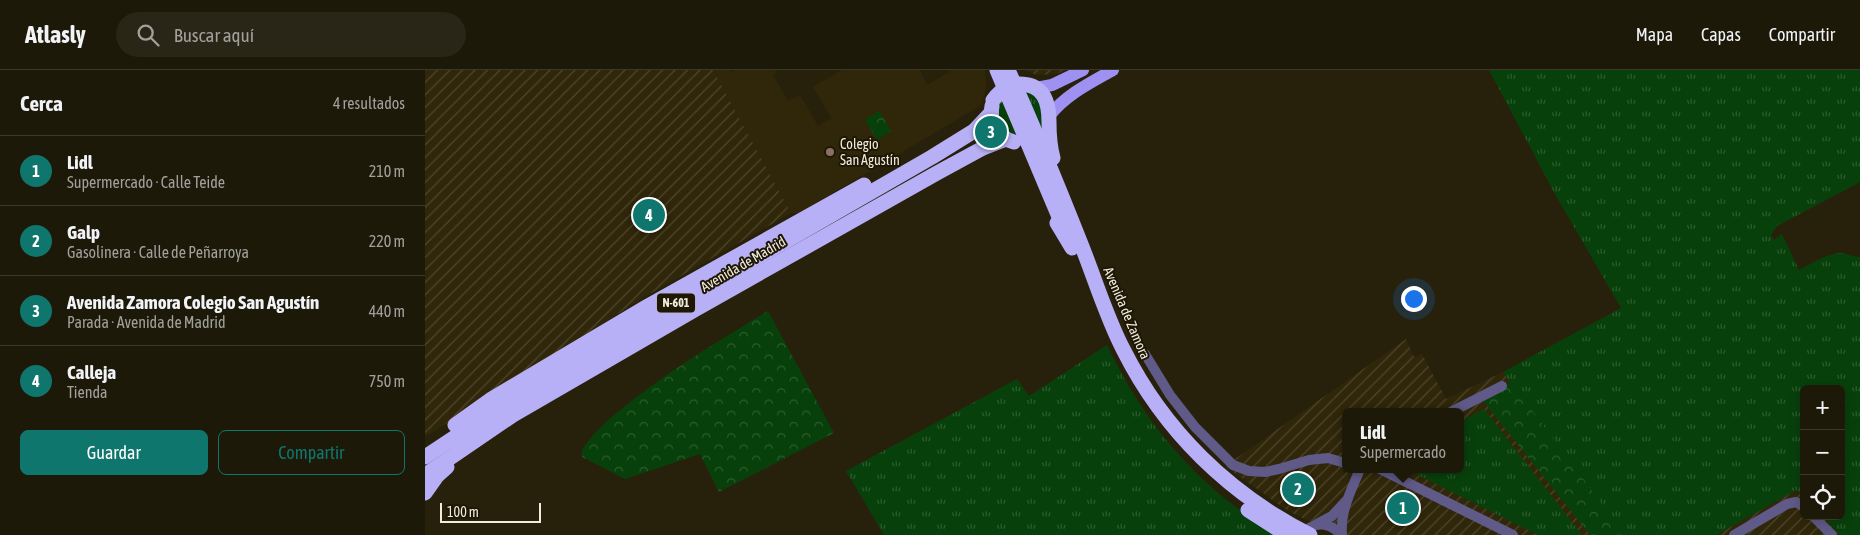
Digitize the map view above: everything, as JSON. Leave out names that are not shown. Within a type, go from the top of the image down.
[{"type":"highway","points":[[992,70],[993,125],[1031,165],[1057,222],[1077,247]]},
{"type":"highway","name":"Avenida de Zamora","points":[[997,70],[1010,86],[1033,139],[1077,247],[1106,336],[1142,402],[1188,460],[1215,485],[1250,512],[1285,531],[1309,531]]},
{"type":"highway","name":"Avenida de Zamora","points":[[1009,70],[1010,86]]},
{"type":"highway","points":[[1010,86],[1024,84],[1035,88],[1045,98],[1049,118],[1052,156],[1073,209],[1077,247]]},
{"type":"highway","name":"Avenida de Madrid","points":[[425,457],[531,388],[932,157],[973,131],[1010,86]]},
{"type":"highway","points":[[1009,141],[1033,139],[1049,118]]},
{"type":"highway","name":"Avenida de Madrid","points":[[425,474],[513,415],[937,172],[983,148],[1009,141]]},
{"type":"highway","points":[[425,446],[490,400],[795,223],[899,167],[916,159],[932,157]]},
{"type":"highway","points":[[425,492],[437,476],[455,460],[600,365]]},
{"type":"main road","points":[[1035,88],[1052,85],[1083,70]]},
{"type":"main road","points":[[1049,118],[1058,105],[1071,94],[1113,70]]},
{"type":"street","name":"Avenida de Zamora","points":[[1145,354],[1170,395],[1195,427],[1233,465],[1249,471],[1265,472],[1309,460],[1328,458],[1342,462]]},
{"type":"street","points":[[1459,408],[1502,386]]},
{"type":"street","points":[[1341,535],[1341,520],[1358,473]]},
{"type":"street","points":[[1388,473],[1513,535]]},
{"type":"street","points":[[1309,531],[1332,516],[1347,500]]},
{"type":"street","points":[[1734,535],[1787,504],[1800,504]]},
{"type":"street","points":[[1817,520],[1832,535]]},
{"type":"street","points":[[1309,531],[1320,524],[1331,526],[1341,535]]},
{"type":"shaded area","points":[[425,70],[713,70],[791,213],[641,299],[425,437]]},
{"type":"shaded area","name":"Colegio San Agustín","points":[[713,70],[730,70],[732,72],[736,70],[775,70],[777,73],[773,75],[788,101],[800,95],[818,126],[831,118],[813,87],[842,70],[920,70],[927,85],[949,72],[948,70],[985,70],[986,87],[980,106],[799,213],[791,213]]},
{"type":"shaded area","points":[[1026,70],[1064,70],[1057,74],[1036,75]]},
{"type":"shaded area","points":[[1406,339],[1414,357],[1422,354],[1446,399],[1503,372],[1625,535],[1339,535],[1288,511],[1225,466]]},
{"type":"shaded area","points":[[1796,490],[1800,494],[1800,520],[1826,520],[1840,535],[1716,535]]},
{"type":"green space","points":[[1489,70],[1860,70],[1860,182],[1777,226],[1771,235],[1774,240],[1782,234],[1799,270],[1829,255],[1843,253],[1860,257],[1860,535],[1840,535],[1826,520],[1845,520],[1845,385],[1800,385],[1800,494],[1796,490],[1716,535],[1609,535],[1503,372],[1621,308],[1555,194]]},
{"type":"green space","points":[[1021,90],[1039,97],[1044,121],[1038,130]]},
{"type":"green space","points":[[1003,98],[1023,137],[1009,134],[998,120],[999,103]]},
{"type":"green space","points":[[879,111],[891,131],[877,140],[865,120]]},
{"type":"green space","points":[[768,311],[834,433],[719,492],[700,454],[625,479],[582,457],[582,449],[601,427],[646,390],[686,362]]},
{"type":"green space","points":[[1107,345],[1119,369],[1146,413],[1179,454],[1216,491],[1274,535],[884,535],[846,471],[1017,379],[1029,396]]},
{"type":"green space","points":[[1511,382],[1625,535],[1590,535],[1480,397]]},
{"type":"green space","points":[[1484,409],[1582,535],[1538,535],[1414,473],[1464,473],[1464,419]]},
{"type":"place","name":"Avenida Zamora Colegio San Agustín","points":[[991,132]]},
{"type":"place","name":"Colegio San Agustín","points":[[830,152]]},
{"type":"place","name":"Calleja","points":[[649,215]]},
{"type":"place","name":"Galp","points":[[1298,489]]},
{"type":"place","name":"Lidl","points":[[1403,508]]}]
